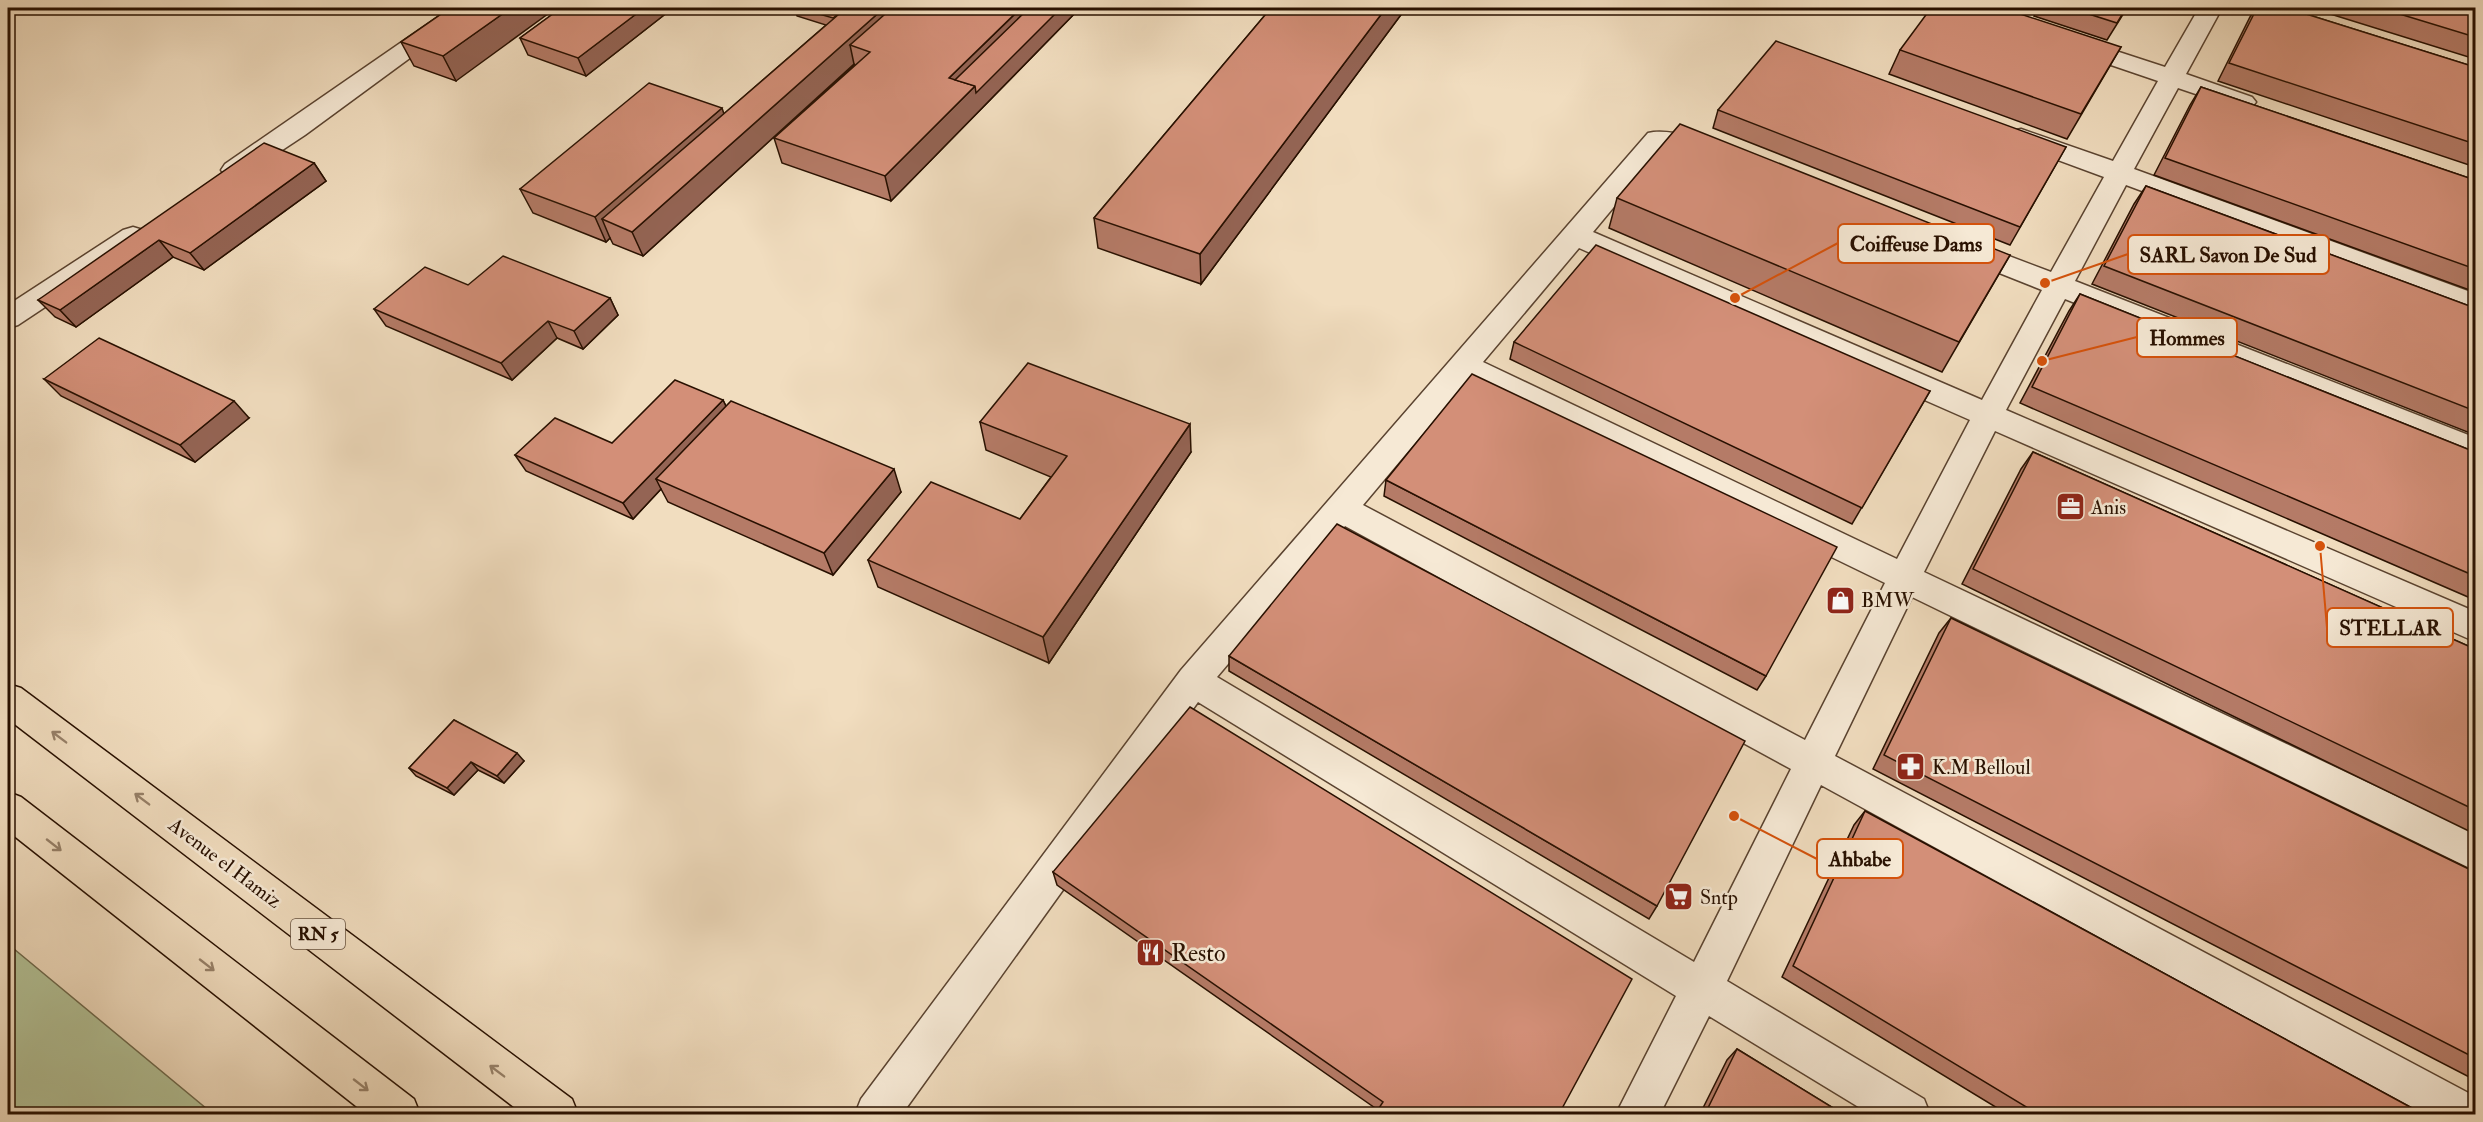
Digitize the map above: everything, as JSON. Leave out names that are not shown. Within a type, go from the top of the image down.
[{"type":"highway","name":"Avenue el Hamiz","points":[[14,700],[557,1114]]},
{"type":"highway","points":[[8,809],[399,1114]]},
{"type":"street","points":[[216,182],[296,129],[466,8]]},
{"type":"street","points":[[1637,1114],[1704,989],[1904,578],[1987,415],[2211,8]]},
{"type":"street","points":[[2054,37],[2262,108]]},
{"type":"street","points":[[1996,127],[2475,305]]},
{"type":"street","points":[[876,1114],[1193,681],[1462,364],[1658,139],[1733,157]]},
{"type":"street","points":[[8,318],[157,220]]},
{"type":"street","points":[[1575,235],[2475,628]]},
{"type":"street","points":[[1934,237],[2475,451]]},
{"type":"street","points":[[1462,364],[2475,853]]},
{"type":"street","points":[[1340,508],[2465,1114]]},
{"type":"street","points":[[1193,681],[1909,1114]]},
{"type":"green space","points":[[8,944],[213,1114],[8,1114]]},
{"type":"building","points":[[450,8],[511,8],[443,56],[401,42]]},
{"type":"building","points":[[561,8],[644,8],[578,58],[520,38]]},
{"type":"building","points":[[798,8],[846,8],[833,18]]},
{"type":"building","points":[[846,8],[884,8],[632,232],[602,219]]},
{"type":"building","points":[[892,8],[1021,8],[949,78],[975,86],[885,176],[774,138],[870,52],[850,45]]},
{"type":"building","points":[[1029,8],[1061,8],[976,93],[975,86],[955,80]]},
{"type":"building","points":[[1271,8],[1386,8],[1200,254],[1094,218]]},
{"type":"building","points":[[1931,8],[2002,8],[2121,47],[2081,114],[1900,50]]},
{"type":"building","points":[[2070,8],[2126,8],[2117,23]]},
{"type":"building","points":[[2257,8],[2287,8],[2475,67],[2475,144],[2229,63]]},
{"type":"building","points":[[2380,8],[2475,8],[2475,37]]},
{"type":"building","points":[[1776,41],[2066,147],[2020,227],[1718,110]]},
{"type":"building","points":[[649,83],[722,108],[595,217],[520,189]]},
{"type":"building","points":[[2201,87],[2475,180],[2475,269],[2165,158]]},
{"type":"building","points":[[1680,124],[2010,255],[1959,342],[1617,198]]},
{"type":"building","points":[[264,143],[314,163],[190,253],[159,240],[60,310],[38,300]]},
{"type":"building","points":[[2146,186],[2475,308],[2475,411],[2104,266]]},
{"type":"building","points":[[1596,245],[1930,391],[1862,508],[1514,342]]},
{"type":"building","points":[[503,256],[610,298],[574,331],[548,321],[501,363],[374,309],[425,267],[468,285]]},
{"type":"building","points":[[2080,294],[2475,452],[2475,576],[2032,387]]},
{"type":"building","points":[[99,338],[234,401],[180,445],[44,379]]},
{"type":"building","points":[[1028,363],[1190,424],[1043,637],[868,560],[931,482],[1020,519],[1067,456],[980,422]]},
{"type":"building","points":[[1472,374],[1837,547],[1766,676],[1386,480]]},
{"type":"building","points":[[675,380],[723,400],[623,503],[515,455],[555,418],[612,443]]},
{"type":"building","points":[[731,401],[894,469],[824,553],[656,479]]},
{"type":"building","points":[[2033,452],[2475,649],[2475,810],[1973,569]]},
{"type":"building","points":[[1337,524],[1745,741],[1657,906],[1229,656]]},
{"type":"building","points":[[1951,618],[2475,872],[2475,1058],[1884,755]]},
{"type":"building","points":[[1190,707],[1632,979],[1559,1114],[1375,1114],[1383,1102],[1053,872]]},
{"type":"building","points":[[454,720],[517,753],[497,776],[471,762],[447,788],[409,768]]},
{"type":"building","points":[[1865,811],[2423,1114],[2038,1114],[1793,966]]},
{"type":"building","points":[[1737,1049],[1843,1114],[1705,1114]]},
{"type":"place","name":"SARL Savon De Sud","points":[[2045,283]]},
{"type":"place","name":"Coiffeuse Dams","points":[[1735,298]]},
{"type":"place","name":"Hommes","points":[[2042,361]]},
{"type":"place","name":"Anis","points":[[2070,507]]},
{"type":"place","name":"STELLAR","points":[[2320,546]]},
{"type":"place","name":"BMW","points":[[1840,600]]},
{"type":"place","name":"K.M Belloul","points":[[1911,767]]},
{"type":"place","name":"Ahbabe","points":[[1734,816]]},
{"type":"place","name":"Sntp","points":[[1679,897]]},
{"type":"place","name":"Resto","points":[[1150,953]]}]
